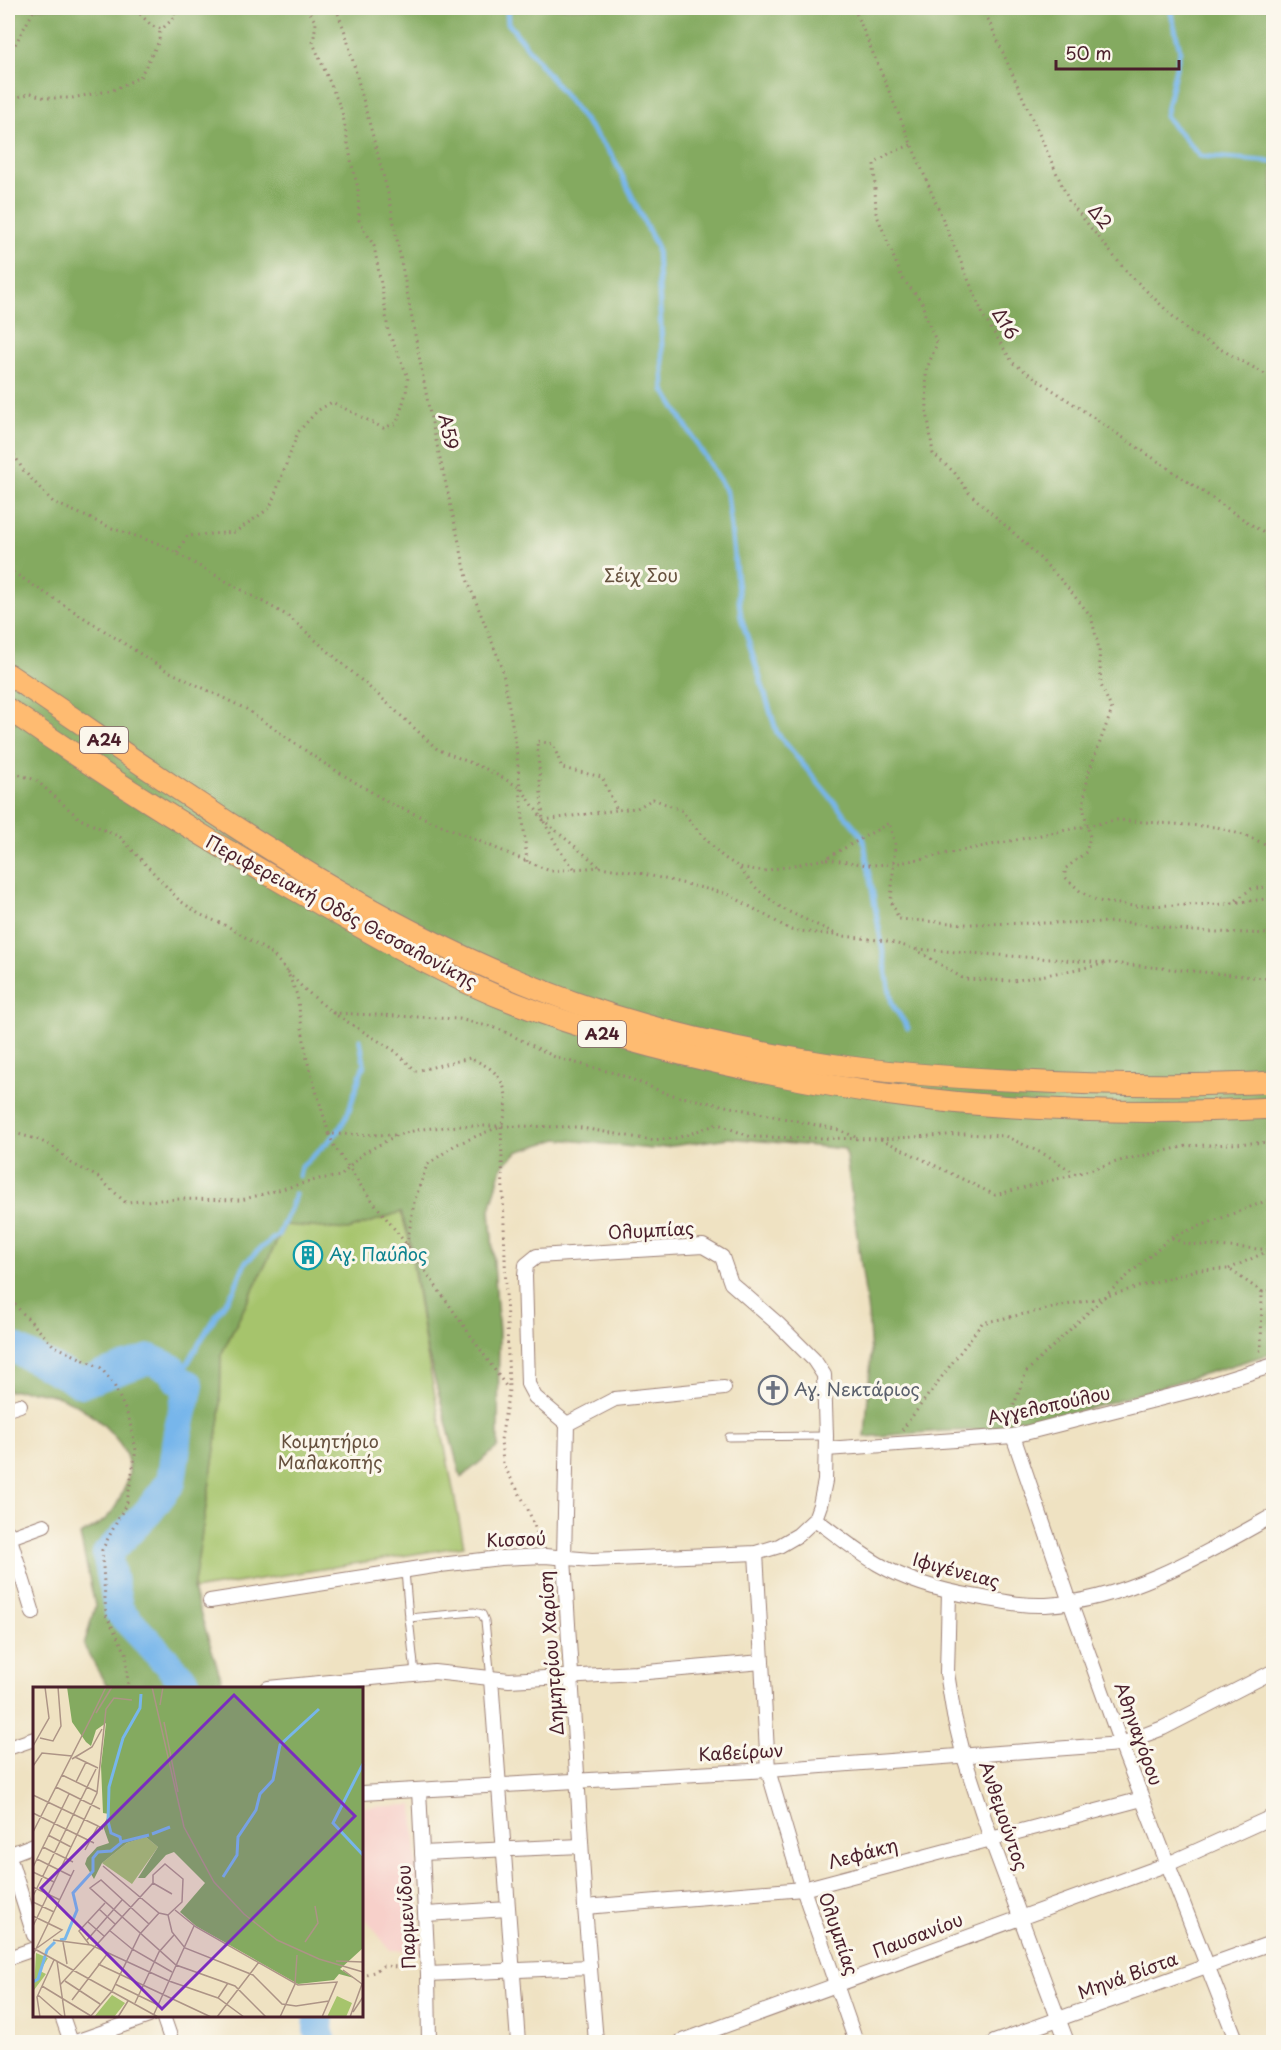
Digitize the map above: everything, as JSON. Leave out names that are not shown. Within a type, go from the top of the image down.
[{"type":"highway","name":"Περιφερειακή Οδός Θεσσαλονίκης","points":[[8,674],[138,763],[327,884],[382,915],[481,964],[591,1008],[678,1035],[830,1065],[955,1077],[1089,1085],[1209,1086],[1274,1082]]},
{"type":"highway","name":"Περιφερειακή Οδός Θεσσαλονίκης","points":[[8,709],[170,817],[349,921],[475,986],[593,1031],[691,1057],[787,1077],[874,1093],[940,1101],[1110,1111],[1193,1112],[1274,1108]]},
{"type":"street","name":"Ολυμπίας","points":[[567,1424],[535,1397],[528,1384],[526,1264],[537,1256],[703,1245],[722,1257],[731,1283],[778,1324],[818,1365],[824,1375],[825,1481],[815,1519]]},
{"type":"street","name":"Αγγελοπούλου","points":[[826,1443],[1013,1436],[1249,1374],[1274,1365]]},
{"type":"street","points":[[567,1424],[615,1399],[724,1388]]},
{"type":"street","name":"Δημητρίου Χαρίση","points":[[567,1424],[564,1558],[585,1908],[596,2043]]},
{"type":"street","name":"Αθηναγόρου","points":[[1013,1436],[1121,1744],[1237,2043]]},
{"type":"street","name":"Ιφιγένειας","points":[[815,1519],[879,1565],[911,1580],[949,1592],[1028,1605],[1070,1602],[1101,1596],[1192,1560],[1274,1515]]},
{"type":"street","name":"Κισσού","points":[[210,1601],[483,1559],[545,1556],[612,1560],[756,1553],[790,1540],[815,1519]]},
{"type":"street","points":[[33,1613],[8,1536],[44,1525]]},
{"type":"street","name":"Ολυμπίας","points":[[756,1553],[768,1770],[803,1889],[856,2043]]},
{"type":"street","name":"Ανθεμούντος","points":[[949,1592],[947,1673],[964,1757],[991,1839],[1067,2043]]},
{"type":"street","points":[[271,1687],[445,1672],[509,1680],[762,1662]]},
{"type":"street","name":"Καβείρων","points":[[363,1793],[768,1770],[1121,1744],[1173,1724],[1274,1671]]},
{"type":"street","points":[[491,1678],[518,2043]]},
{"type":"street","points":[[8,1748],[33,1739]]},
{"type":"street","name":"Παρμενίδου","points":[[419,1790],[426,1914],[429,2043]]},
{"type":"street","name":"Λεφάκη","points":[[585,1908],[803,1889],[1142,1799]]},
{"type":"street","name":"Παυσανίου","points":[[680,2043],[697,2039],[1020,1917],[1168,1864],[1274,1816]]},
{"type":"street","points":[[33,1845],[8,1854],[33,1932]]},
{"type":"street","points":[[422,1853],[581,1845]]},
{"type":"street","points":[[426,1914],[508,1910]]},
{"type":"street","name":"Μηνά Βίστα","points":[[994,2043],[1274,1942]]},
{"type":"street","points":[[8,1958],[33,1949]]},
{"type":"street","points":[[428,1972],[590,1967]]},
{"type":"street","points":[[62,2017],[73,2043],[146,2017]]},
{"type":"street","points":[[163,2017],[172,2043]]},
{"type":"lane","points":[[729,1437],[826,1443]]},
{"type":"lane","points":[[405,1571],[415,1674]]},
{"type":"lane","points":[[409,1618],[474,1612],[482,1614],[485,1621],[491,1678]]},
{"type":"path","points":[[8,68],[13,48],[33,12],[42,8]]},
{"type":"path","points":[[130,8],[136,10],[152,26],[162,29],[175,17],[176,8]]},
{"type":"path","points":[[177,554],[187,536],[236,532],[270,508],[298,432],[317,411],[332,402],[383,428],[397,423],[406,393],[408,377],[388,331],[374,246],[359,220],[358,188],[351,165],[342,111],[313,43],[316,23],[307,8]]},
{"type":"path","name":"Α59","points":[[336,8],[346,35],[389,197],[430,414],[468,582],[502,667],[516,747],[527,862]]},
{"type":"path","name":"Δ16","points":[[854,8],[984,317],[1013,363],[1274,540]]},
{"type":"path","name":"Δ2","points":[[983,8],[1069,201],[1126,271],[1188,331],[1274,379]]},
{"type":"path","points":[[8,100],[31,93],[45,98],[72,98],[113,90],[140,77],[159,41],[160,28]]},
{"type":"path","points":[[911,145],[890,153],[874,164],[876,213],[902,278],[922,302],[937,343],[926,371],[927,411],[933,454],[954,472],[969,493],[1025,543],[1062,581],[1091,616],[1099,650],[1101,686],[1112,710],[1088,774],[1083,807],[1090,837],[1086,852],[1065,869],[1065,877],[1081,892],[1098,901],[1133,906],[1231,904],[1274,898]]},
{"type":"path","points":[[8,444],[22,470],[53,502],[114,529],[160,544],[288,616],[386,701],[436,749],[486,769],[520,788],[543,820],[560,851],[574,868]]},
{"type":"path","points":[[8,569],[164,669],[246,709],[322,762],[391,804],[550,871],[600,867],[639,873],[728,894],[791,930],[887,941],[915,949],[964,979],[1013,981],[1110,963]]},
{"type":"path","points":[[600,867],[543,820],[537,741],[553,744],[562,768],[602,777],[617,810]]},
{"type":"path","points":[[8,771],[36,780],[80,819],[120,837],[179,900],[272,954],[303,988],[333,1013],[395,1051],[416,1071],[470,1058],[494,1072],[507,1092],[505,1117],[501,1126],[509,1390],[501,1440],[503,1464],[527,1507],[540,1536],[545,1556]]},
{"type":"path","points":[[543,820],[637,808],[653,799],[681,810],[723,857],[739,867],[758,890],[783,909],[839,935]]},
{"type":"path","points":[[825,859],[868,865],[894,864],[1117,820],[1217,827],[1274,846]]},
{"type":"path","points":[[739,867],[764,871],[825,859],[889,823],[896,844],[891,901],[899,919],[965,924],[1125,922],[1191,931],[1274,934]]},
{"type":"path","points":[[1231,904],[1251,889],[1274,886]]},
{"type":"path","points":[[915,949],[1110,963],[1274,979]]},
{"type":"path","points":[[287,971],[297,995],[307,1060],[334,1146],[509,1390]]},
{"type":"path","points":[[333,1013],[447,1018],[479,1024],[499,1029],[557,1058],[618,1074],[668,1094],[840,1130],[857,1138]]},
{"type":"path","points":[[329,1134],[397,1135],[430,1128],[459,1126],[576,1127],[651,1140],[677,1138],[718,1124],[751,1137],[880,1139],[964,1134],[1005,1136],[1048,1156],[1076,1174]]},
{"type":"path","points":[[407,1245],[414,1202],[427,1165],[455,1145],[501,1126]]},
{"type":"path","points":[[8,1131],[39,1140],[55,1148],[71,1163],[98,1177],[125,1202],[180,1199],[241,1200],[319,1179],[341,1176],[362,1154],[397,1135]]},
{"type":"path","points":[[880,1139],[995,1195],[1123,1160],[1187,1146],[1274,1142]]},
{"type":"path","points":[[1013,1436],[1011,1413],[1026,1372],[1104,1297],[1171,1238],[1274,1198]]},
{"type":"path","points":[[1171,1238],[1186,1244],[1273,1249]]},
{"type":"path","points":[[902,1430],[982,1323],[1104,1297],[1196,1270],[1229,1269],[1273,1249]]},
{"type":"path","points":[[1229,1269],[1262,1292],[1274,1290]]},
{"type":"path","points":[[1249,1374],[1246,1363],[1261,1350],[1262,1292]]},
{"type":"path","points":[[8,1294],[53,1345],[101,1368],[114,1385],[129,1418],[136,1450],[127,1502],[102,1551],[106,1615],[126,1653],[128,1687]]},
{"type":"path","points":[[366,1974],[383,1966],[428,1972]]},
{"type":"shaded area","points":[[413,1805],[421,1951],[390,1950],[363,1915],[363,1807]]},
{"type":"green space","name":"Σέιχ Σου","points":[[8,8],[1273,8],[1273,1353],[1088,1409],[1022,1426],[1000,1430],[943,1431],[865,1437],[871,1354],[868,1314],[845,1149],[729,1138],[651,1149],[558,1139],[517,1152],[502,1167],[490,1210],[499,1332],[498,1447],[461,1478],[426,1346],[410,1241],[401,1212],[348,1230],[285,1225],[221,1355],[220,1417],[193,1590],[224,1687],[111,1687],[106,1685],[84,1646],[95,1606],[80,1535],[101,1523],[112,1513],[128,1477],[127,1458],[114,1436],[92,1415],[79,1407],[53,1395],[23,1390],[8,1391]]},
{"type":"green space","name":"Κοιμητήριο Μαλακοπής","points":[[401,1212],[409,1240],[426,1349],[464,1546],[193,1590],[220,1417],[221,1355],[285,1225]]},
{"type":"waterway","points":[[507,8],[508,23],[613,157],[657,248],[664,390],[727,493],[741,617],[777,733],[863,837],[892,1004],[908,1028]]},
{"type":"waterway","points":[[1170,8],[1180,50],[1165,116],[1200,156],[1274,162]]},
{"type":"waterway","points":[[299,1176],[301,1167],[336,1134],[347,1116],[364,1064],[360,1040]]},
{"type":"waterway","points":[[178,1380],[211,1323],[234,1290],[245,1263],[278,1235],[295,1194]]},
{"type":"waterway","points":[[8,1345],[81,1383],[150,1359],[172,1369],[178,1380],[189,1385],[178,1432],[171,1482],[148,1512],[107,1554],[119,1611],[185,1682],[187,1687]]},
{"type":"waterway","points":[[319,2017],[318,2030],[322,2042]]},
{"type":"place","name":"Αγ. Παύλος","points":[[308,1255]]},
{"type":"place","name":"Αγ. Νεκτάριος","points":[[773,1390]]}]
